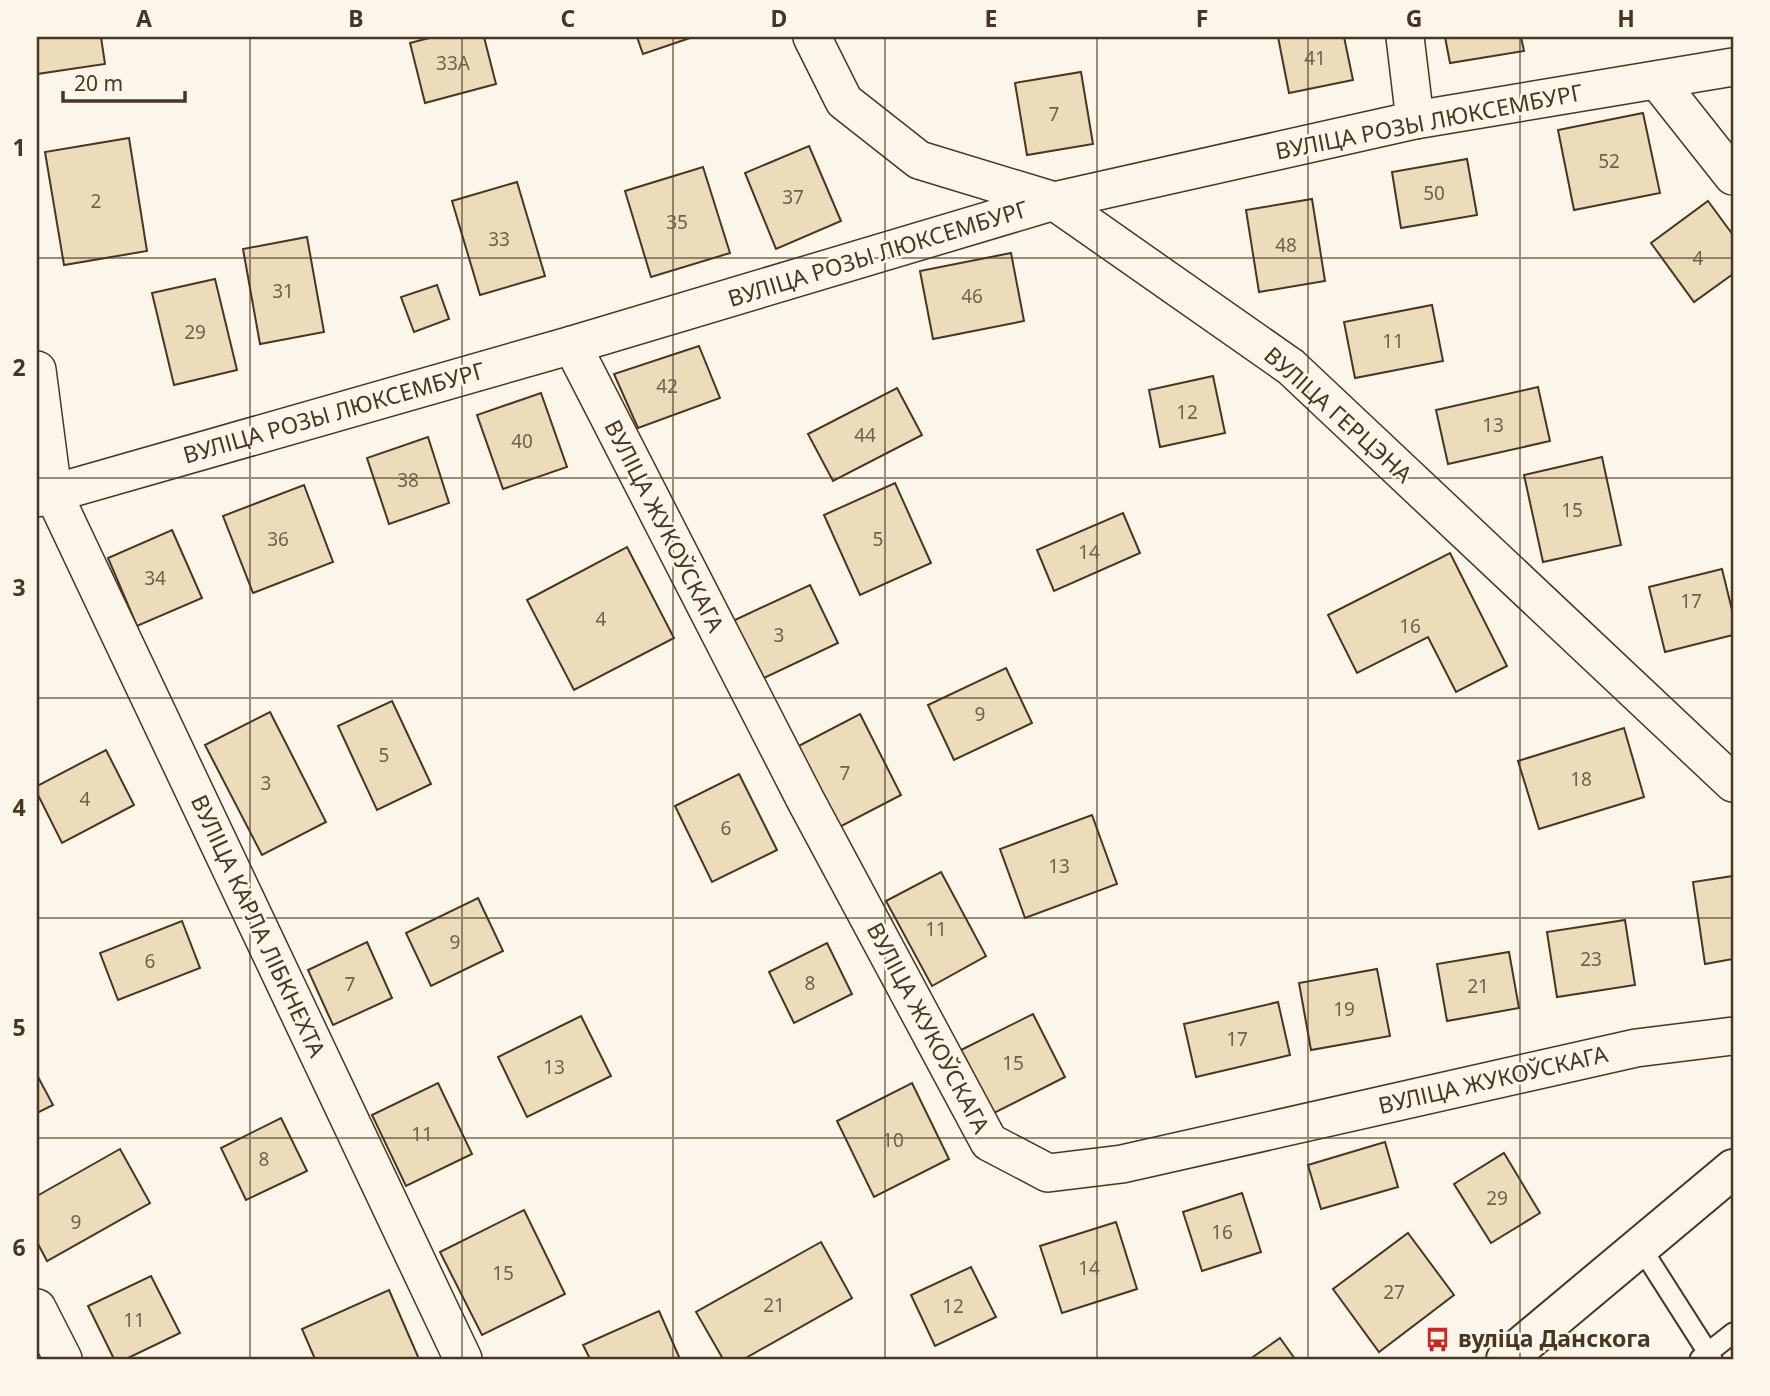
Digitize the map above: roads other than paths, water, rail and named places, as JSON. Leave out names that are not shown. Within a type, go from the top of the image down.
[{"type":"main road","points":[[1506,1359],[1733,1169]]},
{"type":"street","name":"ВУЛІЦА ГЕРЦЭНА","points":[[812,37],[844,101],[919,160],[1054,201],[1291,367],[1733,783]]},
{"type":"street","points":[[1405,37],[1415,120]]},
{"type":"street","name":"ВУЛІЦА РОЗЫ ЛЮКСЕМБУРГ","points":[[45,495],[572,345],[1054,201],[1415,120],[1733,67]]},
{"type":"street","points":[[1657,80],[1733,176]]},
{"type":"street","name":"ВУЛІЦА ЖУКОЎСКАГА","points":[[572,345],[806,801],[989,1142],[1048,1173],[1122,1164],[1636,1048],[1733,1036]]},
{"type":"street","name":"ВУЛІЦА КАРЛА ЛІБКНЕХТА","points":[[37,370],[45,495],[463,1359]]},
{"type":"street","points":[[37,1308],[63,1359]]},
{"type":"lane","points":[[1640,1247],[1706,1357],[1733,1333]]},
{"type":"place","name":"вуліца Данскога","points":[[1438,1339]]}]
